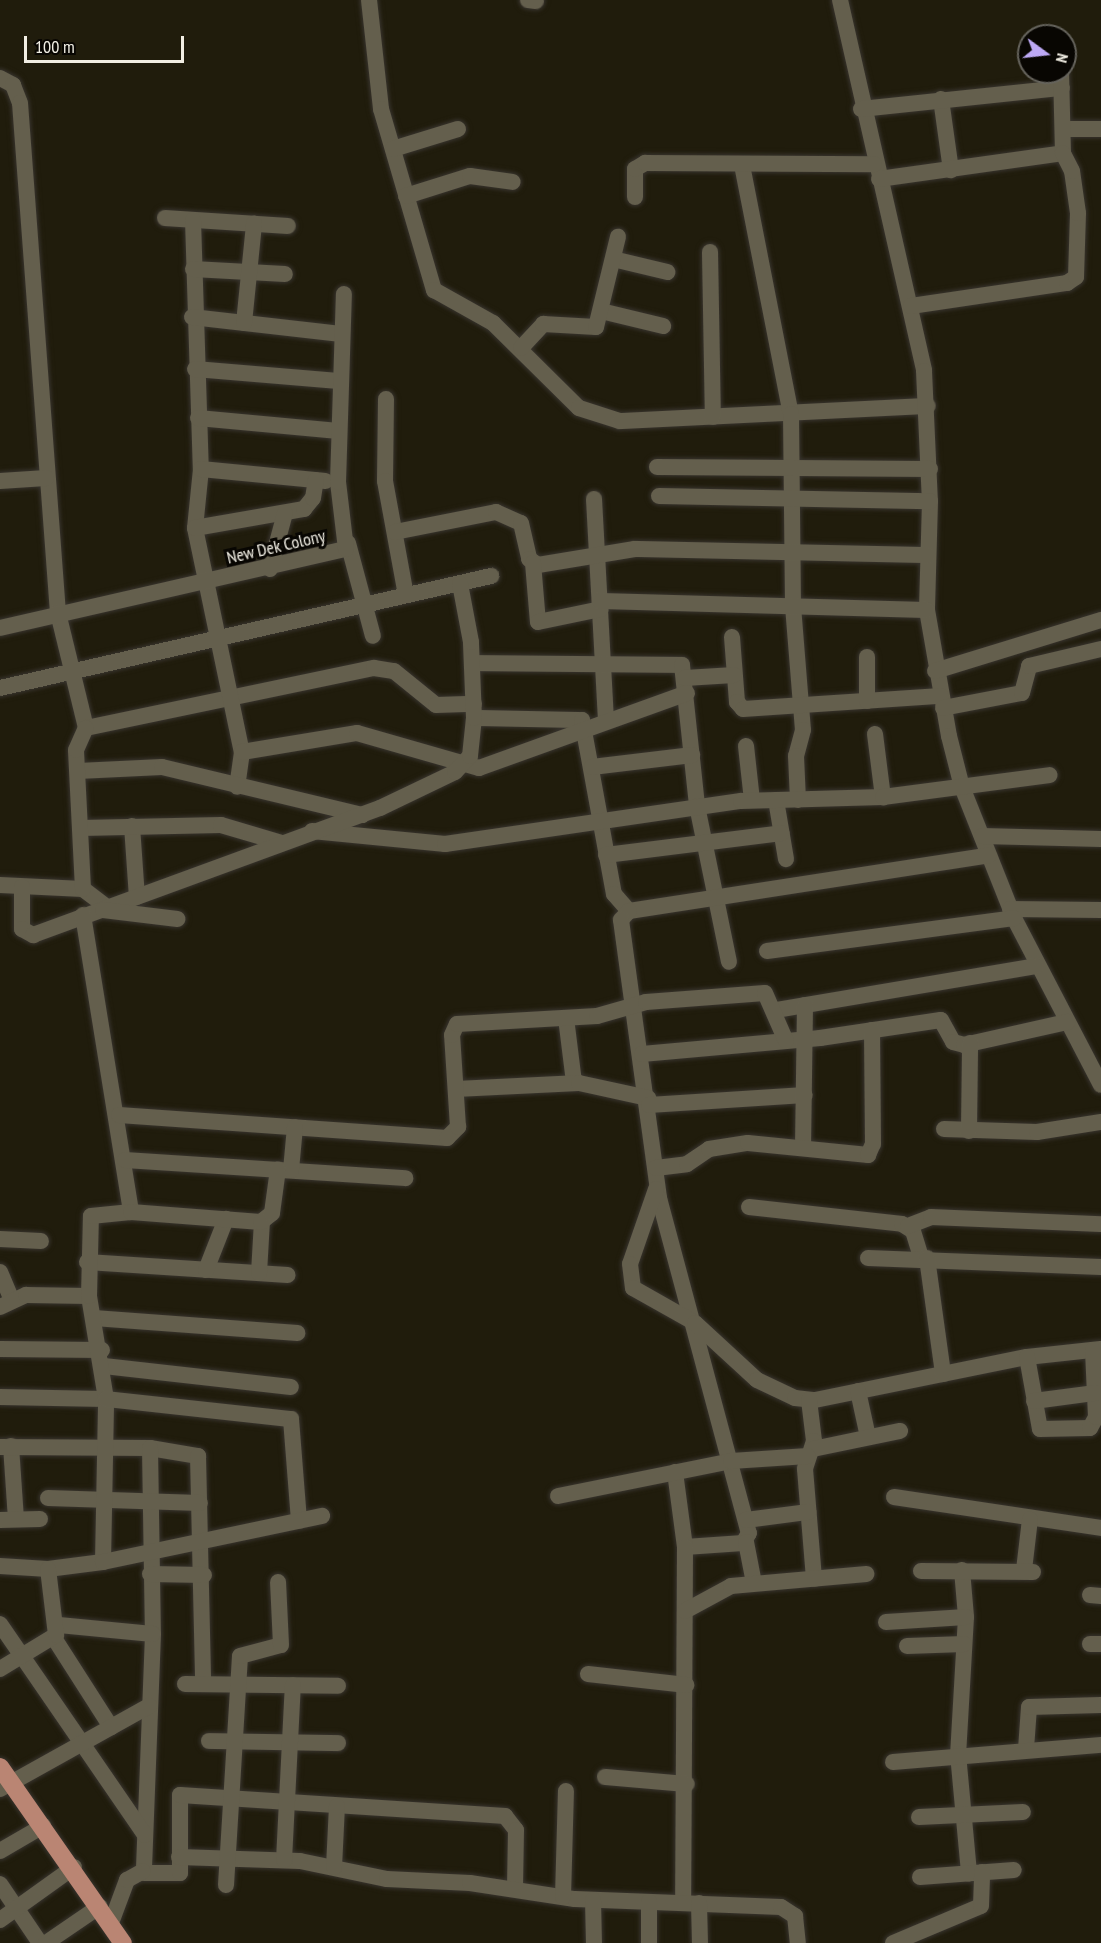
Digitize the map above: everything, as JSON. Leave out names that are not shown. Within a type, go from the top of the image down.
[{"type":"main road","points":[[0,1767],[5,1786],[43,1826],[74,1867],[123,1943]]},
{"type":"street","points":[[369,0],[376,81],[406,196],[434,290],[493,323],[521,348],[564,397],[590,415],[620,421],[928,406]]},
{"type":"street","points":[[528,0],[536,1]]},
{"type":"street","points":[[840,0],[861,110],[911,306],[928,406],[930,501],[927,610],[935,671],[962,786],[1035,966],[1101,1085]]},
{"type":"street","points":[[0,78],[13,85],[20,103],[46,478],[58,613],[86,728],[78,742],[83,889],[96,911],[131,1212]]},
{"type":"street","points":[[861,110],[1037,84]]},
{"type":"street","points":[[911,306],[1067,283],[1077,277],[1078,213],[1072,171],[1063,153],[1062,84]]},
{"type":"street","points":[[941,99],[951,170]]},
{"type":"street","points":[[393,149],[458,129]]},
{"type":"street","points":[[1064,129],[1101,129]]},
{"type":"street","points":[[635,197],[639,164],[742,165],[876,172],[951,170],[1063,153]]},
{"type":"street","points":[[742,165],[791,414],[795,497],[794,606],[800,706],[798,800]]},
{"type":"street","points":[[406,196],[470,176],[513,182]]},
{"type":"street","points":[[165,218],[288,226]]},
{"type":"street","points":[[193,220],[192,317],[201,469],[195,528],[242,752],[237,787]]},
{"type":"street","points":[[244,323],[254,224]]},
{"type":"street","points":[[521,348],[536,327],[591,330],[601,311],[618,237]]},
{"type":"street","points":[[710,252],[713,417]]},
{"type":"street","points":[[613,259],[667,272]]},
{"type":"street","points":[[193,269],[285,274]]},
{"type":"street","name":"New Dek Colony","points":[[0,628],[58,613],[205,584],[341,552],[348,543],[338,482],[338,381],[344,294]]},
{"type":"street","points":[[601,311],[663,326]]},
{"type":"street","points":[[192,317],[341,334]]},
{"type":"street","points":[[195,369],[338,381]]},
{"type":"street","points":[[386,399],[385,481],[406,596]]},
{"type":"street","points":[[198,418],[338,431]]},
{"type":"street","points":[[657,467],[930,470]]},
{"type":"street","points":[[201,469],[338,482]]},
{"type":"street","points":[[0,481],[46,478]]},
{"type":"street","points":[[195,528],[285,513],[309,505],[316,480]]},
{"type":"street","points":[[659,496],[930,501]]},
{"type":"street","points":[[594,499],[606,720]]},
{"type":"street","points":[[394,532],[496,512],[521,523],[533,563],[538,622],[601,605],[794,606],[927,610]]},
{"type":"street","points":[[270,569],[285,513]]},
{"type":"street","points":[[348,543],[373,636]]},
{"type":"street","points":[[533,563],[635,549],[928,555]]},
{"type":"street","points":[[0,688],[491,576]]},
{"type":"street","points":[[22,887],[22,929],[27,935],[362,815],[464,765],[473,747],[474,711],[472,663],[460,584]]},
{"type":"street","points":[[935,671],[1101,620]]},
{"type":"street","points":[[732,637],[737,702],[743,709],[867,701],[942,702],[1022,693],[1029,666],[1101,649]]},
{"type":"street","points":[[867,657],[867,701]]},
{"type":"street","points":[[472,663],[676,662],[686,685],[697,806],[714,901],[729,962]]},
{"type":"street","points":[[86,728],[231,695],[374,668],[394,671],[436,705],[474,711],[571,716],[586,728],[614,894],[629,911]]},
{"type":"street","points":[[242,752],[357,733],[464,765],[490,766],[686,685],[734,675]]},
{"type":"street","points":[[874,734],[883,797]]},
{"type":"street","points":[[746,746],[752,800]]},
{"type":"street","points":[[592,767],[692,755]]},
{"type":"street","points":[[78,771],[162,767],[237,787],[362,815]]},
{"type":"street","points":[[312,831],[445,844],[697,806],[752,800],[883,797],[1050,775]]},
{"type":"street","points":[[776,800],[786,859]]},
{"type":"street","points":[[81,828],[221,825],[282,843]]},
{"type":"street","points":[[132,826],[137,897]]},
{"type":"street","points":[[606,855],[705,845],[782,833]]},
{"type":"street","points":[[982,836],[1101,839]]},
{"type":"street","points":[[754,1583],[746,1542],[746,1520],[657,1177],[636,1004],[621,920],[629,911],[714,901],[989,855]]},
{"type":"street","points":[[0,885],[83,889]]},
{"type":"street","points":[[767,951],[1012,913],[1101,910]]},
{"type":"street","points":[[96,911],[177,919]]},
{"type":"street","points":[[776,1010],[1035,966]]},
{"type":"street","points":[[119,1115],[452,1137],[458,1127],[452,1035],[457,1024],[566,1018],[636,1004],[765,993],[776,1010],[786,1041]]},
{"type":"street","points":[[802,1148],[805,1095],[805,1005]]},
{"type":"street","points":[[566,1018],[574,1082]]},
{"type":"street","points":[[642,1054],[806,1040],[944,1021],[953,1042],[970,1043],[1067,1022]]},
{"type":"street","points":[[872,1030],[870,1153],[802,1148],[715,1147],[687,1164],[657,1177],[630,1264],[631,1282],[644,1299],[695,1323],[757,1380],[809,1400],[1027,1357],[1097,1350],[1095,1421],[1090,1428],[1042,1430],[1034,1401],[1027,1357]]},
{"type":"street","points":[[969,1131],[970,1043]]},
{"type":"street","points":[[456,1089],[574,1082],[648,1102],[805,1095]]},
{"type":"street","points":[[944,1129],[1037,1132],[1101,1122]]},
{"type":"street","points":[[103,1562],[107,1448],[106,1399],[103,1358],[89,1296],[87,1262],[91,1216],[131,1212],[262,1221],[272,1213],[295,1127]]},
{"type":"street","points":[[125,1160],[405,1178]]},
{"type":"street","points":[[749,1208],[908,1226],[931,1217],[1101,1224]]},
{"type":"street","points":[[207,1270],[226,1219]]},
{"type":"street","points":[[259,1273],[262,1221]]},
{"type":"street","points":[[908,1226],[924,1258],[943,1374]]},
{"type":"street","points":[[0,1239],[41,1241]]},
{"type":"street","points":[[868,1258],[924,1258],[1101,1267]]},
{"type":"street","points":[[87,1262],[288,1275]]},
{"type":"street","points":[[0,1272],[6,1304],[89,1296]]},
{"type":"street","points":[[94,1318],[297,1333]]},
{"type":"street","points":[[0,1349],[103,1358],[291,1387]]},
{"type":"street","points":[[858,1391],[868,1437]]},
{"type":"street","points":[[1034,1401],[1095,1393]]},
{"type":"street","points":[[0,1397],[106,1399],[291,1419],[299,1521]]},
{"type":"street","points":[[809,1400],[808,1512],[814,1579]]},
{"type":"street","points":[[558,1496],[731,1461],[810,1452],[900,1431]]},
{"type":"street","points":[[40,1519],[8,1520],[6,1446],[150,1448],[198,1456],[204,1575],[203,1684]]},
{"type":"street","points":[[143,1871],[153,1634],[150,1574],[150,1448]]},
{"type":"street","points":[[675,1472],[685,1547],[687,1784],[691,1903],[700,1943]]},
{"type":"street","points":[[894,1497],[1101,1528]]},
{"type":"street","points":[[48,1498],[200,1503]]},
{"type":"street","points":[[746,1520],[808,1512]]},
{"type":"street","points":[[0,1566],[48,1569],[103,1562],[201,1539],[322,1516]]},
{"type":"street","points":[[921,1571],[1029,1571],[1030,1518]]},
{"type":"street","points":[[685,1547],[746,1542]]},
{"type":"street","points":[[48,1569],[57,1632],[111,1727]]},
{"type":"street","points":[[893,1943],[981,1906],[963,1815],[958,1754],[966,1617],[962,1570]]},
{"type":"street","points":[[150,1574],[204,1575]]},
{"type":"street","points":[[685,1611],[724,1588],[754,1583],[866,1574]]},
{"type":"street","points":[[226,1885],[241,1653],[281,1645],[278,1582]]},
{"type":"street","points":[[886,1622],[966,1617]]},
{"type":"street","points":[[0,1624],[145,1835]]},
{"type":"street","points":[[0,1669],[23,1657],[57,1632],[153,1634]]},
{"type":"street","points":[[907,1646],[964,1644]]},
{"type":"street","points":[[588,1674],[686,1685]]},
{"type":"street","points":[[185,1684],[338,1686]]},
{"type":"street","points":[[284,1860],[293,1685]]},
{"type":"street","points":[[1026,1749],[1029,1707],[1101,1705]]},
{"type":"street","points":[[5,1786],[149,1706]]},
{"type":"street","points":[[209,1741],[338,1743]]},
{"type":"street","points":[[892,1762],[958,1754],[1101,1745]]},
{"type":"street","points":[[605,1778],[687,1784]]},
{"type":"street","points":[[563,1897],[566,1791]]},
{"type":"street","points":[[111,1923],[127,1880],[143,1871],[179,1875],[180,1795],[505,1816],[516,1830],[515,1889]]},
{"type":"street","points":[[334,1867],[337,1806]]},
{"type":"street","points":[[919,1817],[1023,1812]]},
{"type":"street","points":[[0,1851],[43,1826]]},
{"type":"street","points":[[179,1857],[284,1860],[334,1867],[387,1880],[515,1889],[593,1900],[788,1909],[795,1916],[798,1943]]},
{"type":"street","points":[[0,1920],[74,1867]]},
{"type":"street","points":[[920,1877],[1014,1870]]},
{"type":"street","points":[[0,1884],[40,1943]]},
{"type":"street","points":[[593,1900],[594,1943]]},
{"type":"street","points":[[649,1902],[649,1943]]},
{"type":"street","points":[[46,1943],[100,1906]]}]
